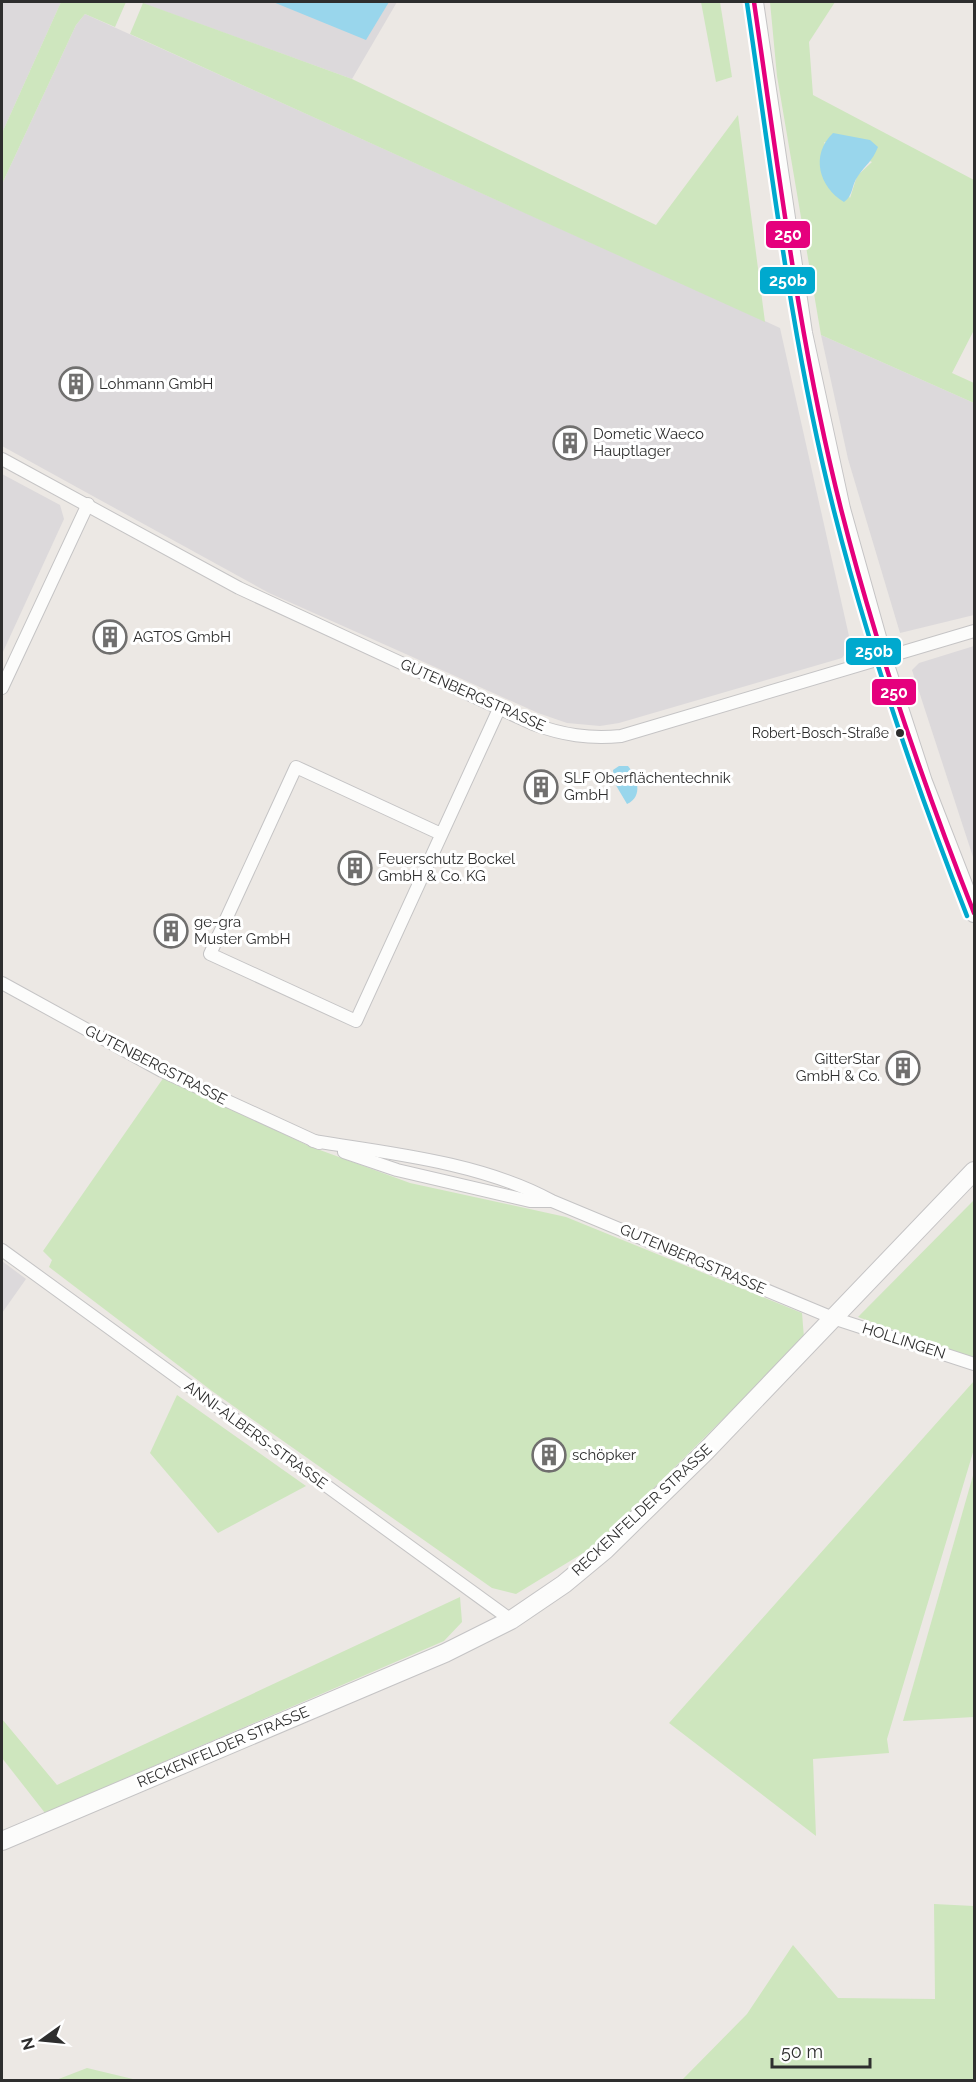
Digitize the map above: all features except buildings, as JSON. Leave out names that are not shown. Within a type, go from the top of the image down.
[{"type":"street","points":[[754,2],[803,333],[842,509],[883,659],[923,782],[975,914]]},
{"type":"street","name":"GUTENBERGSTRASSE","points":[[2,459],[239,588],[499,708],[565,734],[600,738],[621,736],[975,631]]},
{"type":"street","points":[[2,688],[87,504]]},
{"type":"street","points":[[441,834],[296,767],[210,954],[356,1021],[499,708]]},
{"type":"street","name":"GUTENBERGSTRASSE","points":[[2,983],[162,1071],[313,1141],[452,1166],[531,1190],[552,1201],[833,1318]]},
{"type":"street","name":"RECKENFELDER STRASSE","points":[[2,1841],[445,1653],[511,1620],[564,1584],[605,1550],[706,1450],[975,1171]]},
{"type":"street","name":"ANNI-ALBERS-STRASSE","points":[[2,1250],[511,1620]]},
{"type":"street","name":"HOLLINGEN","points":[[833,1318],[975,1364]]},
{"type":"shaded area","points":[[2,2],[61,2],[2,133]]},
{"type":"shaded area","points":[[139,2],[397,2],[352,79]]},
{"type":"shaded area","points":[[85,14],[780,328],[851,645],[842,658],[619,723],[600,726],[567,723],[538,713],[269,593],[2,446],[2,184],[76,25]]},
{"type":"shaded area","points":[[821,335],[974,403],[974,615],[900,633],[848,459]]},
{"type":"shaded area","points":[[2,474],[60,505],[64,519],[2,654]]},
{"type":"shaded area","points":[[974,646],[974,860],[912,670],[919,663]]},
{"type":"shaded area","points":[[2,1261],[26,1279],[2,1313]]},
{"type":"green space","points":[[61,2],[126,2],[115,27],[85,14],[76,25],[2,184],[2,133]]},
{"type":"green space","points":[[701,2],[720,2],[732,77],[716,82]]},
{"type":"green space","points":[[770,2],[835,2],[809,42],[813,95],[974,180],[974,330],[952,373],[974,383],[974,403],[821,335],[777,76]],"holes":[[[824,142],[872,162],[857,176],[850,198]]]},
{"type":"green space","points":[[143,3],[352,79],[656,225],[738,115],[765,322],[130,34]]},
{"type":"green space","points":[[164,1077],[309,1146],[410,1183],[566,1217],[802,1313],[804,1338],[598,1544],[516,1594],[492,1588],[212,1391],[49,1267],[52,1260],[43,1251]]},
{"type":"green space","points":[[974,1200],[974,1359],[858,1317]]},
{"type":"green space","points":[[974,1381],[974,1449],[887,1739],[889,1753],[813,1759],[816,1836],[669,1723]]},
{"type":"green space","points":[[177,1395],[306,1486],[218,1533],[150,1453]]},
{"type":"green space","points":[[974,1472],[974,1717],[903,1721]]},
{"type":"green space","points":[[460,1597],[462,1622],[444,1641],[45,1813],[2,1758],[2,1719],[57,1785]]},
{"type":"green space","points":[[934,1904],[974,1906],[974,2080],[682,2080],[747,2014],[793,1945],[838,1998],[935,1999]]},
{"type":"green space","points":[[87,2068],[137,2080],[56,2080]]},
{"type":"water","points":[[273,2],[389,2],[366,40]]},
{"type":"water","points":[[833,133],[870,140],[878,147],[856,179],[844,202],[828,188],[820,170],[822,151]]},
{"type":"water","points":[[619,766],[628,766],[636,781],[636,796],[627,804],[614,782],[613,770]]},
{"type":"transit line","name":"250","points":[[754,2],[781,193],[813,384],[826,447],[855,561],[885,663],[936,814],[974,913]]},
{"type":"transit line","name":"250b","points":[[747,3],[774,195],[795,322],[806,386],[834,511],[862,614],[894,716],[967,916]]},
{"type":"place","name":"Lohmann GmbH","points":[[76,384]]},
{"type":"place","name":"Dometic Waeco Hauptlager","points":[[570,443]]},
{"type":"place","name":"AGTOS GmbH","points":[[110,637]]},
{"type":"place","name":"Robert-Bosch-Straße","points":[[900,733]]},
{"type":"place","name":"SLF Oberflächentechnik GmbH","points":[[541,787]]},
{"type":"place","name":"Feuerschutz Bockel GmbH & Co. KG","points":[[355,868]]},
{"type":"place","name":"ge-gra Muster GmbH","points":[[171,931]]},
{"type":"place","name":"GitterStar GmbH & Co.","points":[[903,1068]]},
{"type":"place","name":"schöpker","points":[[549,1455]]}]
